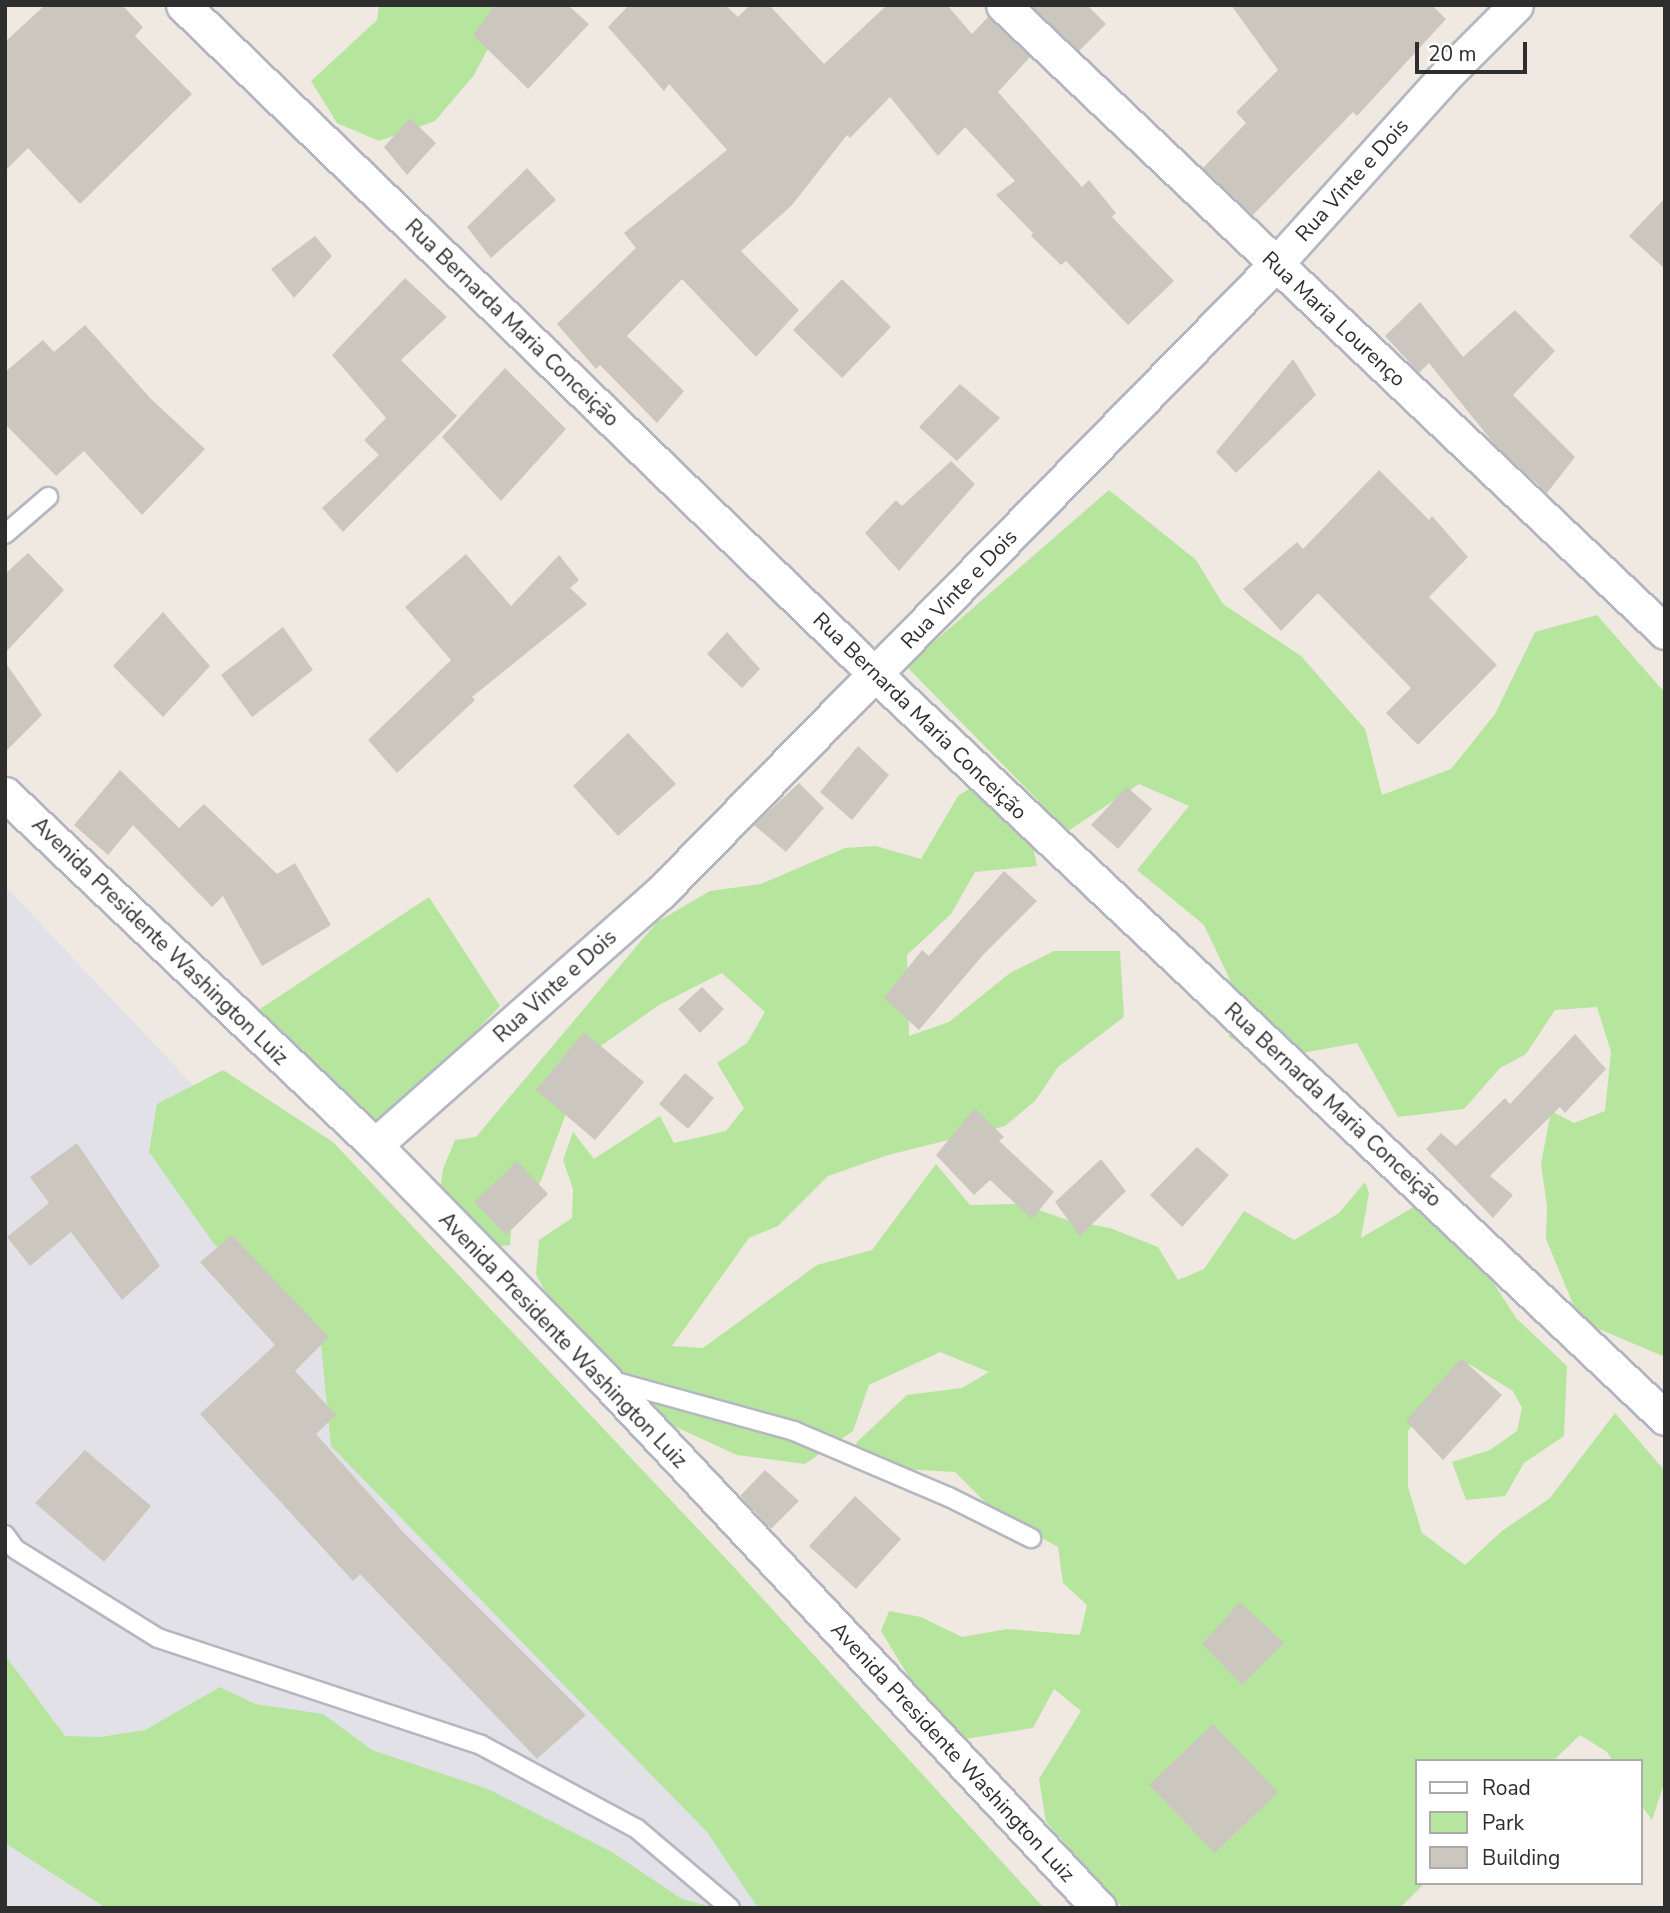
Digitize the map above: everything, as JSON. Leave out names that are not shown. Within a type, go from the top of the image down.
[{"type":"street","name":"Rua Bernarda Maria Conceição","points":[[183,5],[875,674],[1665,1418]]},
{"type":"street","name":"Rua Maria Lourenço","points":[[1003,5],[1665,632]]},
{"type":"street","name":"Rua Vinte e Dois","points":[[375,1145],[660,893],[1276,264],[1450,71],[1516,5]]},
{"type":"street","name":"Avenida Presidente Washington Luiz","points":[[5,794],[375,1145],[603,1378],[1099,1908]]},
{"type":"lane","points":[[5,534],[48,497]]},
{"type":"lane","points":[[603,1378],[794,1431],[949,1497],[1031,1538]]},
{"type":"lane","points":[[5,1535],[15,1549],[158,1637],[481,1745],[637,1829],[730,1908]]},
{"type":"shaded area","points":[[5,886],[970,1908],[5,1908]]},
{"type":"green space","points":[[379,5],[511,5],[474,75],[435,121],[379,141],[337,123],[311,81],[377,20]]},
{"type":"green space","points":[[1109,490],[1196,560],[1223,604],[1301,656],[1365,729],[1382,795],[1451,769],[1495,714],[1535,632],[1597,615],[1665,693],[1665,1357],[1580,1321],[1546,1239],[1547,1206],[1541,1164],[1551,1111],[1574,1123],[1605,1111],[1611,1052],[1597,1007],[1555,1010],[1526,1054],[1500,1068],[1464,1109],[1398,1117],[1357,1043],[1268,1059],[1229,1037],[1232,984],[1204,925],[1137,870],[1189,806],[1139,784],[1068,831],[906,666]]},
{"type":"green space","points":[[976,784],[1030,833],[1037,866],[975,872],[951,914],[907,955],[909,1036],[949,1022],[1010,973],[1054,951],[1120,951],[1124,1017],[1058,1067],[1035,1101],[1005,1126],[888,1155],[828,1176],[778,1226],[749,1238],[672,1346],[703,1348],[817,1265],[872,1250],[936,1164],[970,1205],[1022,1204],[1070,1221],[1110,1228],[1158,1247],[1178,1280],[1204,1269],[1244,1211],[1294,1240],[1339,1213],[1365,1182],[1369,1193],[1361,1238],[1417,1205],[1482,1265],[1516,1318],[1567,1366],[1564,1436],[1524,1463],[1505,1496],[1466,1500],[1452,1462],[1490,1450],[1517,1431],[1522,1408],[1513,1391],[1469,1364],[1437,1392],[1408,1431],[1408,1487],[1422,1533],[1465,1565],[1502,1531],[1550,1498],[1615,1413],[1665,1471],[1665,1781],[1652,1820],[1642,1806],[1642,1759],[1612,1759],[1607,1752],[1580,1735],[1555,1759],[1414,1759],[1414,1885],[1423,1885],[1400,1908],[1123,1908],[1046,1822],[1039,1779],[1081,1711],[1054,1689],[1033,1728],[965,1739],[924,1702],[881,1631],[889,1611],[921,1617],[962,1637],[1008,1629],[1080,1635],[1087,1605],[1063,1583],[1058,1547],[994,1511],[955,1472],[848,1466],[857,1442],[907,1395],[962,1388],[989,1372],[940,1352],[869,1385],[853,1431],[805,1464],[737,1455],[652,1416],[547,1296],[536,1274],[539,1240],[572,1218],[573,1189],[563,1160],[573,1132],[594,1159],[660,1116],[674,1143],[726,1131],[744,1108],[717,1063],[747,1043],[765,1012],[722,973],[659,1005],[588,1055],[540,1183],[514,1188],[510,1245],[481,1248],[439,1197],[443,1169],[455,1140],[476,1137],[657,922],[710,891],[761,884],[845,848],[876,846],[921,859],[958,796]]},
{"type":"green space","points":[[429,897],[500,1006],[376,1136],[257,1011]]},
{"type":"green space","points":[[223,1070],[333,1142],[731,1564],[1044,1908],[758,1908],[707,1832],[331,1446],[321,1345],[214,1244],[149,1152],[157,1104]]},
{"type":"green space","points":[[5,1655],[65,1736],[100,1737],[145,1730],[220,1687],[255,1704],[323,1714],[372,1750],[488,1789],[612,1852],[682,1899],[716,1908],[106,1908],[5,1843]]},
{"type":"building","points":[[45,5],[122,5],[143,27],[135,36],[192,94],[80,204],[28,148],[5,171],[5,42]]},
{"type":"building","points":[[495,5],[568,5],[589,24],[528,89],[473,35]]},
{"type":"building","points":[[629,5],[725,5],[738,17],[750,5],[769,5],[824,64],[887,5],[947,5],[972,34],[988,17],[1030,57],[998,92],[1082,187],[1089,180],[1116,213],[1112,217],[1174,281],[1128,325],[1066,261],[1061,265],[1031,236],[1033,233],[996,195],[1015,181],[965,127],[938,156],[890,97],[850,138],[847,135],[792,205],[741,251],[799,310],[756,357],[682,279],[627,336],[684,391],[657,423],[600,365],[596,369],[557,324],[636,248],[624,233],[727,150],[669,84],[664,91],[608,27]]},
{"type":"building","points":[[1031,5],[1087,5],[1106,24],[1079,51]]},
{"type":"building","points":[[1231,5],[1432,5],[1446,19],[1357,116],[1353,112],[1253,215],[1203,168],[1246,123],[1236,112],[1278,70]]},
{"type":"building","points":[[410,118],[436,143],[407,175],[384,147]]},
{"type":"building","points":[[527,168],[556,200],[491,258],[467,227]]},
{"type":"building","points":[[1665,198],[1665,269],[1629,236]]},
{"type":"building","points":[[315,236],[332,256],[294,298],[271,269]]},
{"type":"building","points":[[405,278],[447,317],[401,360],[457,416],[343,532],[322,508],[379,455],[364,440],[386,418],[332,355]]},
{"type":"building","points":[[842,279],[891,327],[842,378],[793,330]]},
{"type":"building","points":[[1420,302],[1463,357],[1515,310],[1555,351],[1513,395],[1575,457],[1547,493],[1495,445],[1429,363],[1419,373],[1385,336]]},
{"type":"building","points":[[85,325],[151,399],[205,449],[142,515],[84,451],[56,476],[5,424],[5,372],[43,340],[54,352]]},
{"type":"building","points":[[1293,359],[1316,395],[1236,473],[1216,452]]},
{"type":"building","points":[[505,368],[566,429],[501,501],[442,437]]},
{"type":"building","points":[[960,384],[1000,418],[957,461],[919,427]]},
{"type":"building","points":[[951,461],[975,484],[899,571],[865,533],[896,500],[902,506]]},
{"type":"building","points":[[1379,470],[1429,520],[1432,516],[1468,557],[1429,597],[1497,665],[1418,745],[1386,713],[1411,688],[1318,593],[1281,631],[1243,589],[1297,542],[1303,549]]},
{"type":"building","points":[[28,553],[64,590],[5,653],[5,574]]},
{"type":"building","points":[[466,554],[511,606],[559,555],[579,580],[570,588],[587,604],[472,697],[475,700],[397,773],[368,740],[451,660],[405,607]]},
{"type":"building","points":[[163,612],[210,666],[163,717],[113,666]]},
{"type":"building","points":[[283,627],[313,670],[252,717],[221,675]]},
{"type":"building","points":[[727,632],[760,669],[742,688],[707,654]]},
{"type":"building","points":[[5,662],[42,715],[5,752]]},
{"type":"building","points":[[628,733],[676,784],[618,836],[573,786]]},
{"type":"building","points":[[858,746],[889,775],[852,820],[820,792]]},
{"type":"building","points":[[120,770],[179,828],[204,804],[277,874],[295,863],[331,925],[262,966],[223,896],[212,907],[133,825],[108,855],[74,825]]},
{"type":"building","points":[[799,783],[824,808],[786,852],[754,825]]},
{"type":"building","points":[[1127,787],[1152,809],[1118,849],[1091,825]]},
{"type":"building","points":[[1004,871],[1037,901],[983,955],[919,1030],[884,998],[922,950],[929,956]]},
{"type":"building","points":[[702,987],[724,1009],[700,1033],[678,1009]]},
{"type":"building","points":[[584,1032],[644,1082],[595,1140],[536,1090]]},
{"type":"building","points":[[1575,1034],[1606,1069],[1565,1113],[1560,1107],[1490,1176],[1513,1195],[1493,1218],[1426,1149],[1441,1133],[1456,1146],[1505,1098],[1510,1104]]},
{"type":"building","points":[[685,1073],[714,1098],[688,1129],[659,1104]]},
{"type":"building","points":[[975,1108],[1004,1137],[999,1141],[1054,1192],[1032,1219],[990,1180],[974,1195],[936,1155]]},
{"type":"building","points":[[77,1143],[160,1266],[122,1300],[71,1232],[30,1266],[7,1237],[49,1203],[30,1177]]},
{"type":"building","points":[[1197,1147],[1229,1175],[1182,1227],[1150,1195]]},
{"type":"building","points":[[1101,1159],[1126,1191],[1080,1236],[1055,1202]]},
{"type":"building","points":[[517,1161],[548,1194],[506,1235],[474,1202]]},
{"type":"building","points":[[232,1235],[329,1337],[295,1371],[336,1415],[316,1434],[404,1533],[586,1715],[537,1759],[360,1574],[353,1581],[200,1414],[275,1345],[200,1262]]},
{"type":"building","points":[[1461,1358],[1502,1395],[1443,1460],[1406,1421]]},
{"type":"building","points":[[85,1450],[151,1506],[104,1562],[35,1503]]},
{"type":"building","points":[[765,1470],[799,1501],[771,1529],[740,1496]]},
{"type":"building","points":[[855,1496],[901,1539],[856,1589],[809,1546]]},
{"type":"building","points":[[1240,1602],[1284,1643],[1242,1685],[1202,1644]]},
{"type":"building","points":[[1213,1724],[1278,1792],[1215,1853],[1149,1785]]}]
